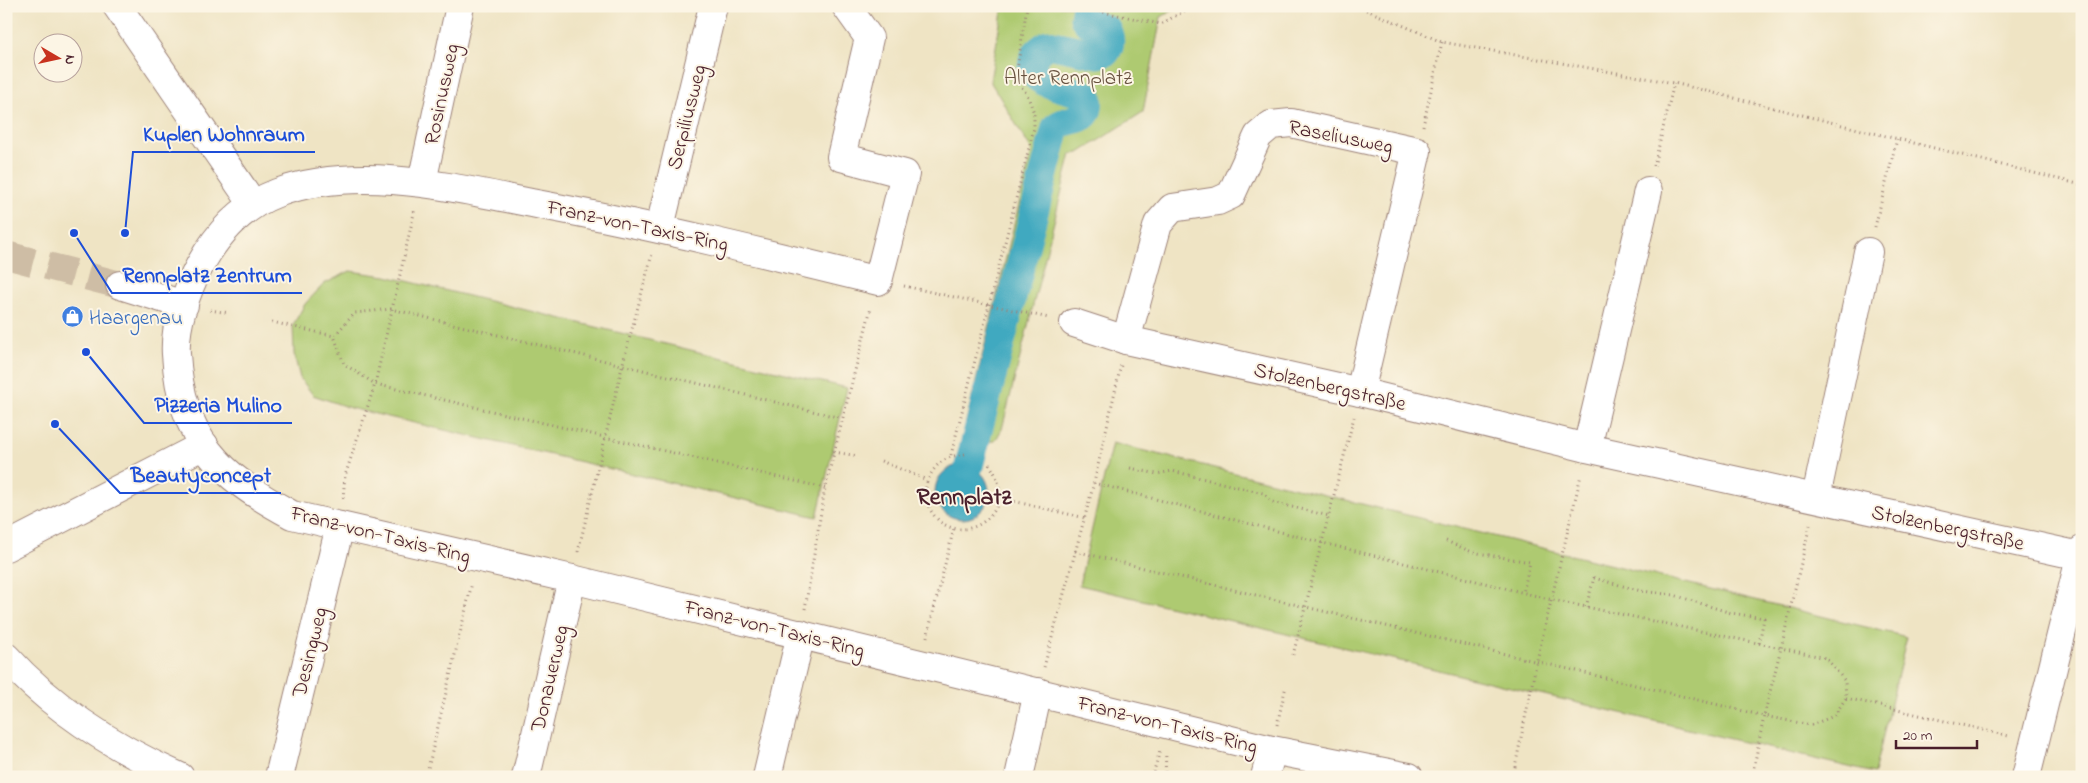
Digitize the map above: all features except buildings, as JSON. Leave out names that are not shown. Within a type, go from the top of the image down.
[{"type":"street","points":[[116,6],[253,204]]},
{"type":"street","name":"Rosinusweg","points":[[422,182],[460,6]]},
{"type":"street","name":"Serpiliusweg","points":[[660,227],[713,6]]},
{"type":"street","points":[[846,6],[868,38],[841,156],[905,174],[878,281]]},
{"type":"street","name":"Raseliusweg","points":[[1126,340],[1158,224],[1172,208],[1218,201],[1232,195],[1258,136],[1271,125],[1291,123],[1417,151],[1360,392]]},
{"type":"street","name":"Franz-von-Taxis-Ring","points":[[878,281],[660,227],[422,182],[323,182],[279,193],[253,204],[227,226],[205,257],[191,283],[184,305],[176,346],[178,379],[185,412],[204,445],[226,472],[258,496],[292,515],[572,579],[1272,750],[1409,777]]},
{"type":"street","points":[[1587,448],[1648,190]]},
{"type":"street","points":[[1816,497],[1868,252]]},
{"type":"street","points":[[120,285],[184,305]]},
{"type":"street","name":"Stolzenbergstraße","points":[[1074,323],[1126,340],[1360,392],[1587,448],[1816,497],[2080,562]]},
{"type":"street","points":[[6,547],[204,445]]},
{"type":"street","name":"Desingweg","points":[[279,777],[340,526]]},
{"type":"street","points":[[2026,777],[2080,562]]},
{"type":"street","name":"Donauerweg","points":[[526,777],[572,579]]},
{"type":"street","points":[[767,777],[801,634]]},
{"type":"street","points":[[6,657],[46,695],[124,750],[180,777]]},
{"type":"street","points":[[1019,777],[1038,692]]},
{"type":"street","points":[[1265,777],[1272,750]]},
{"type":"path","points":[[952,455],[1034,128],[1034,113],[1027,94],[1017,81],[1017,70],[1028,6]]},
{"type":"path","points":[[1074,6],[1162,24],[1193,6]]},
{"type":"path","points":[[1357,6],[1442,42],[1674,83],[2082,185]]},
{"type":"path","points":[[1417,151],[1442,42]]},
{"type":"path","points":[[1648,190],[1674,83]]},
{"type":"path","points":[[1868,252],[1898,139]]},
{"type":"path","points":[[340,526],[345,476],[374,384],[422,182]]},
{"type":"path","points":[[572,579],[623,364],[660,227]]},
{"type":"path","points":[[801,634],[825,488],[841,418],[878,281],[1031,314]]},
{"type":"path","points":[[334,336],[355,313],[391,309],[841,418]]},
{"type":"path","points":[[272,322],[334,336]]},
{"type":"path","points":[[334,336],[344,364],[374,384],[825,488]]},
{"type":"path","points":[[1038,692],[1094,483],[1126,340]]},
{"type":"path","points":[[1293,655],[1360,392]]},
{"type":"path","points":[[1513,777],[1537,660],[1553,600],[1587,448]]},
{"type":"path","points":[[834,452],[858,456]]},
{"type":"path","points":[[964,454],[952,455],[938,463],[927,480],[925,492],[933,515],[942,523],[954,528],[966,530],[978,526],[988,520],[996,510],[1000,498],[1000,485],[996,473],[988,463]]},
{"type":"path","points":[[881,461],[927,480]]},
{"type":"path","points":[[1130,468],[1157,474],[1172,471],[1263,493],[1272,502],[1329,516]]},
{"type":"path","points":[[1075,551],[1306,608],[1537,660],[1764,716],[1811,725],[1834,716],[1846,698],[1845,681],[1826,658],[1553,600],[1323,543],[1094,483]]},
{"type":"path","points":[[1752,777],[1764,716],[1816,497]]},
{"type":"path","points":[[1000,498],[1085,518]]},
{"type":"path","points":[[920,664],[954,528]]},
{"type":"path","points":[[1446,541],[1472,552],[1530,562],[1524,593]]},
{"type":"path","points":[[426,777],[478,558]]},
{"type":"path","points":[[1586,607],[1594,578],[1641,591],[1674,595],[1731,613],[1764,618],[1759,644]]},
{"type":"path","points":[[1272,750],[1286,686]]},
{"type":"path","points":[[1846,698],[2034,742]]},
{"type":"green space","name":"Alter Rennplatz","points":[[1003,6],[1181,6],[1161,17],[1143,112],[1079,153],[1071,154],[1002,429],[995,441],[991,441],[972,437],[967,432],[966,422],[1032,151],[990,81]]},
{"type":"green space","points":[[350,271],[386,276],[847,388],[817,517],[350,408],[313,395],[300,378],[294,354],[293,325],[305,304],[324,284]]},
{"type":"green space","points":[[1112,443],[1907,637],[1874,773],[1079,585]]},
{"type":"water","points":[[962,465],[972,467],[981,473],[987,482],[989,492],[987,502],[981,511],[972,517],[962,519],[952,517],[943,511],[937,502],[935,492],[937,482],[943,473],[952,467]]},
{"type":"waterway","points":[[969,466],[1056,127],[1062,123],[1084,116],[1088,106],[1088,96],[1054,86],[1038,78],[1033,72],[1034,58],[1048,44],[1097,54],[1106,52],[1110,42],[1107,30],[1087,22],[1084,18],[1086,6]]},
{"type":"tunnel","points":[[6,255],[120,285]]},
{"type":"place","name":"Rennplatz Zentrum","points":[[74,233]]},
{"type":"place","name":"Kuplen Wohnraum","points":[[125,233]]},
{"type":"place","name":"Haargenau","points":[[73,317]]},
{"type":"place","name":"Pizzeria Mulino","points":[[86,352]]},
{"type":"place","name":"Beautyconcept","points":[[55,424]]},
{"type":"district","name":"Rennplatz","points":[[964,496]]}]
